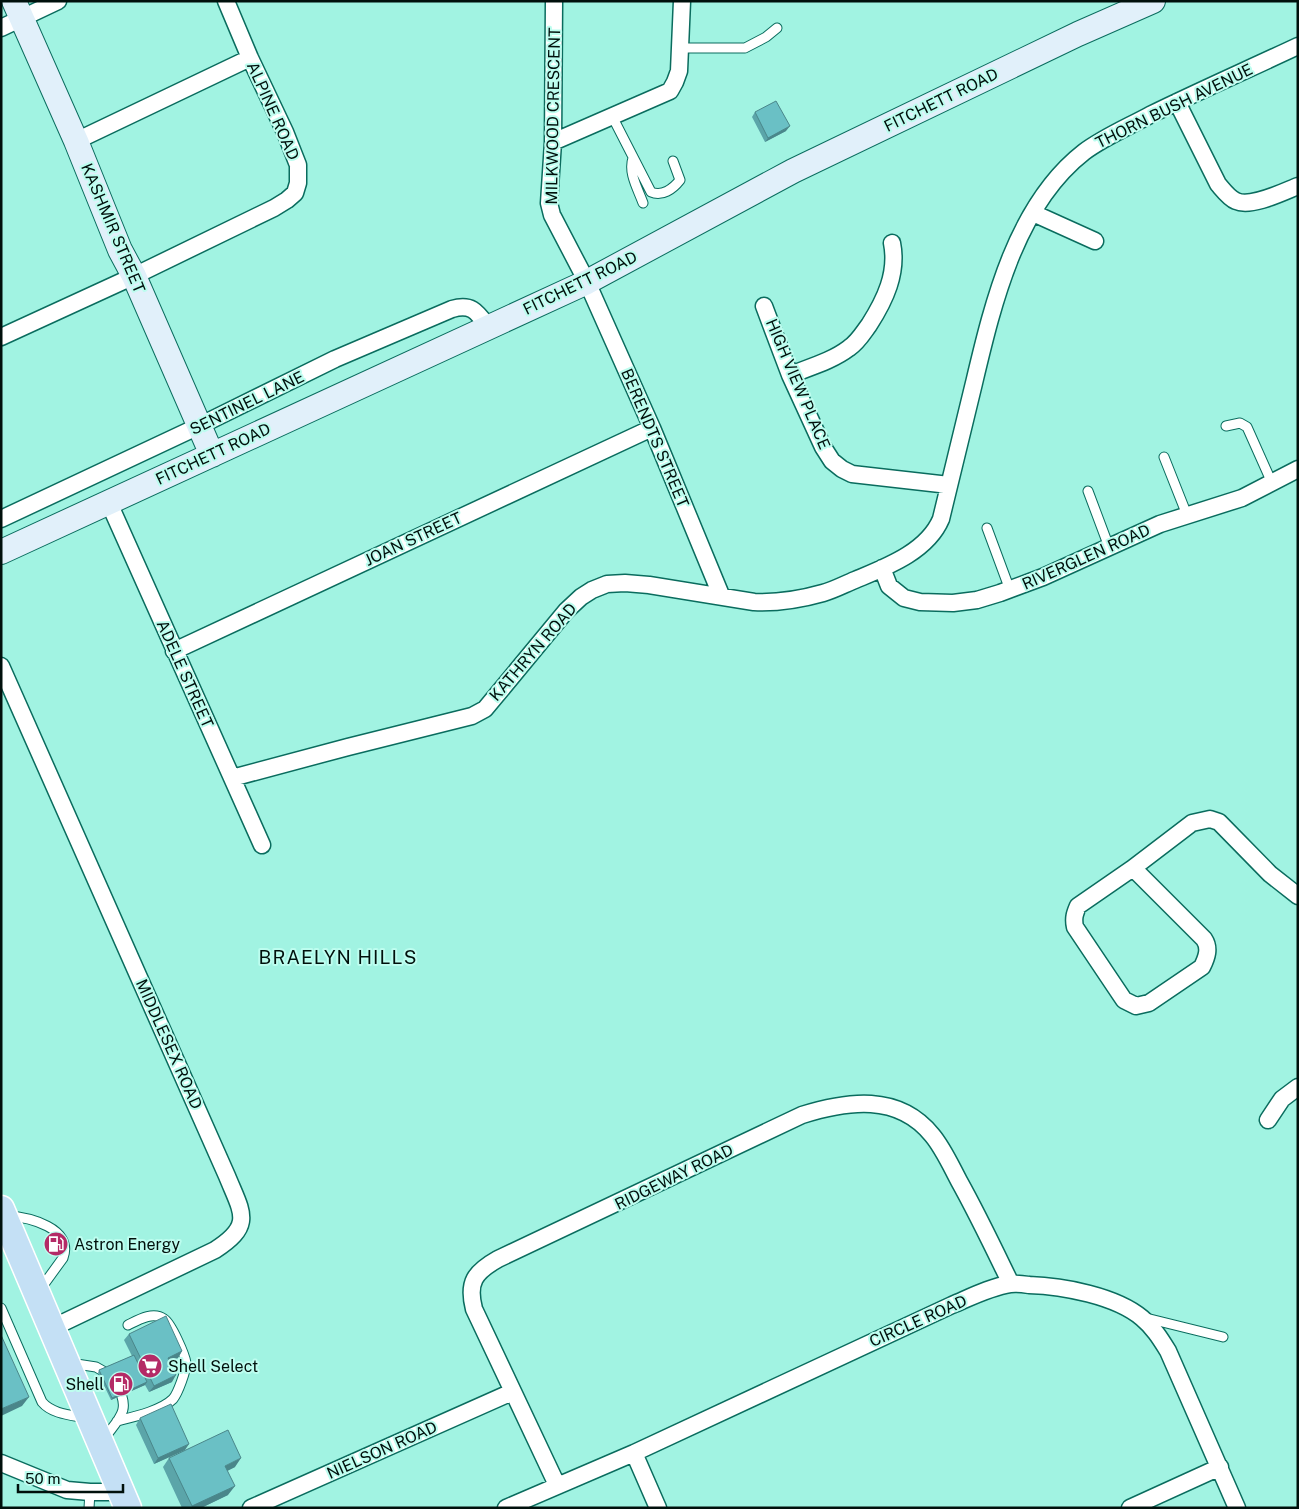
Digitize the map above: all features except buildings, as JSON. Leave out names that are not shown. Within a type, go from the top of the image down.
[{"type":"main road","points":[[7,1226],[125,1500]]},
{"type":"street","points":[[12,16],[58,1]]},
{"type":"street","name":"ALPINE ROAD","points":[[1,337],[134,276],[274,208],[288,200],[294,193],[298,183],[298,165],[226,1]]},
{"type":"street","name":"MILKWOOD CRESCENT","points":[[554,1],[549,203],[555,221],[588,282]]},
{"type":"street","points":[[552,142],[670,91],[679,71],[682,1]]},
{"type":"street","name":"FITCHETT ROAD","points":[[1,552],[588,282],[793,171],[1069,39],[1153,1]]},
{"type":"street","name":"KASHMIR STREET","points":[[12,16],[76,141],[120,250],[134,276],[212,455]]},
{"type":"street","name":"THORN BUSH AVENUE","points":[[882,568],[922,545],[931,536],[941,519],[986,335],[1006,266],[1033,213],[1054,183],[1084,152],[1100,141],[1177,102],[1298,46]]},
{"type":"street","points":[[76,141],[250,58]]},
{"type":"street","points":[[1177,102],[1218,184],[1227,195],[1236,201],[1246,204],[1298,186]]},
{"type":"street","points":[[1033,213],[1095,241]]},
{"type":"street","points":[[790,376],[837,356],[849,348],[863,333],[881,304],[891,281],[894,254],[892,243]]},
{"type":"street","name":"BERENDTS STREET","points":[[588,282],[652,428],[721,596]]},
{"type":"street","name":"SENTINEL LANE","points":[[1,519],[335,360],[452,309],[462,306],[472,309],[489,328]]},
{"type":"street","name":"HIGH VIEW PLACE","points":[[764,306],[790,376],[823,447],[832,461],[842,470],[852,474],[949,485]]},
{"type":"street","name":"JOAN STREET","points":[[174,651],[652,428]]},
{"type":"street","name":"RIVERGLEN ROAD","points":[[882,568],[889,586],[904,598],[920,602],[953,603],[977,600],[1043,577],[1160,524],[1242,498],[1298,469]]},
{"type":"street","name":"ADELE STREET","points":[[109,503],[262,846]]},
{"type":"street","name":"KATHRYN ROAD","points":[[232,778],[472,716],[485,709],[580,597],[607,584],[649,585],[754,602],[768,602],[803,598],[824,593],[882,568]]},
{"type":"street","name":"MIDDLESEX ROAD","points":[[1,666],[228,1176],[241,1210],[242,1224],[237,1233],[214,1250],[52,1328]]},
{"type":"street","points":[[1133,868],[1204,939],[1208,948],[1207,958],[1202,967],[1149,1003],[1136,1006],[1124,1000],[1075,926],[1073,920],[1078,906],[1133,868],[1192,823],[1210,819],[1225,826],[1270,874],[1298,896]]},
{"type":"street","points":[[1268,1120],[1282,1099],[1298,1087]]},
{"type":"street","name":"RIDGEWAY ROAD","points":[[557,1486],[474,1309],[471,1287],[474,1279],[485,1266],[802,1116],[830,1107],[854,1103],[875,1104],[898,1109],[923,1124],[934,1136],[978,1214],[1011,1284]]},
{"type":"street","name":"CIRCLE ROAD","points":[[506,1508],[634,1453],[952,1305],[981,1293],[1011,1284],[1052,1286],[1090,1293],[1141,1316],[1153,1328],[1168,1350],[1237,1508]]},
{"type":"street","name":"NIELSON ROAD","points":[[251,1508],[512,1392]]},
{"type":"street","points":[[634,1453],[658,1508]]},
{"type":"street","points":[[1,1463],[90,1500],[125,1500]]},
{"type":"street","points":[[1130,1508],[1220,1467]]},
{"type":"lane","points":[[681,48],[745,48],[766,37],[777,28]]},
{"type":"lane","points":[[612,116],[651,192],[661,194],[669,190],[680,180],[673,161]]},
{"type":"lane","points":[[633,158],[631,164],[632,174],[643,203]]},
{"type":"lane","points":[[1226,426],[1240,423],[1247,427],[1272,483]]},
{"type":"lane","points":[[1164,458],[1187,515]]},
{"type":"lane","points":[[1088,491],[1109,546]]},
{"type":"lane","points":[[987,528],[1010,590]]},
{"type":"lane","points":[[7,1226],[30,1220],[51,1228],[62,1238],[65,1251],[62,1258],[37,1293]]},
{"type":"lane","points":[[1,1308],[42,1402],[56,1412],[89,1418]]},
{"type":"lane","points":[[117,1421],[165,1405],[174,1398],[180,1388],[186,1363],[172,1328],[163,1318],[150,1316],[128,1324]]},
{"type":"lane","points":[[1141,1316],[1223,1337]]},
{"type":"lane","points":[[66,1363],[96,1367],[111,1376],[121,1393],[124,1408],[100,1444]]},
{"type":"place","name":"Astron Energy","points":[[56,1244]]},
{"type":"place","name":"Shell Select","points":[[150,1366]]},
{"type":"place","name":"Shell","points":[[121,1384]]},
{"type":"district","name":"BRAELYN HILLS","points":[[338,957]]}]
